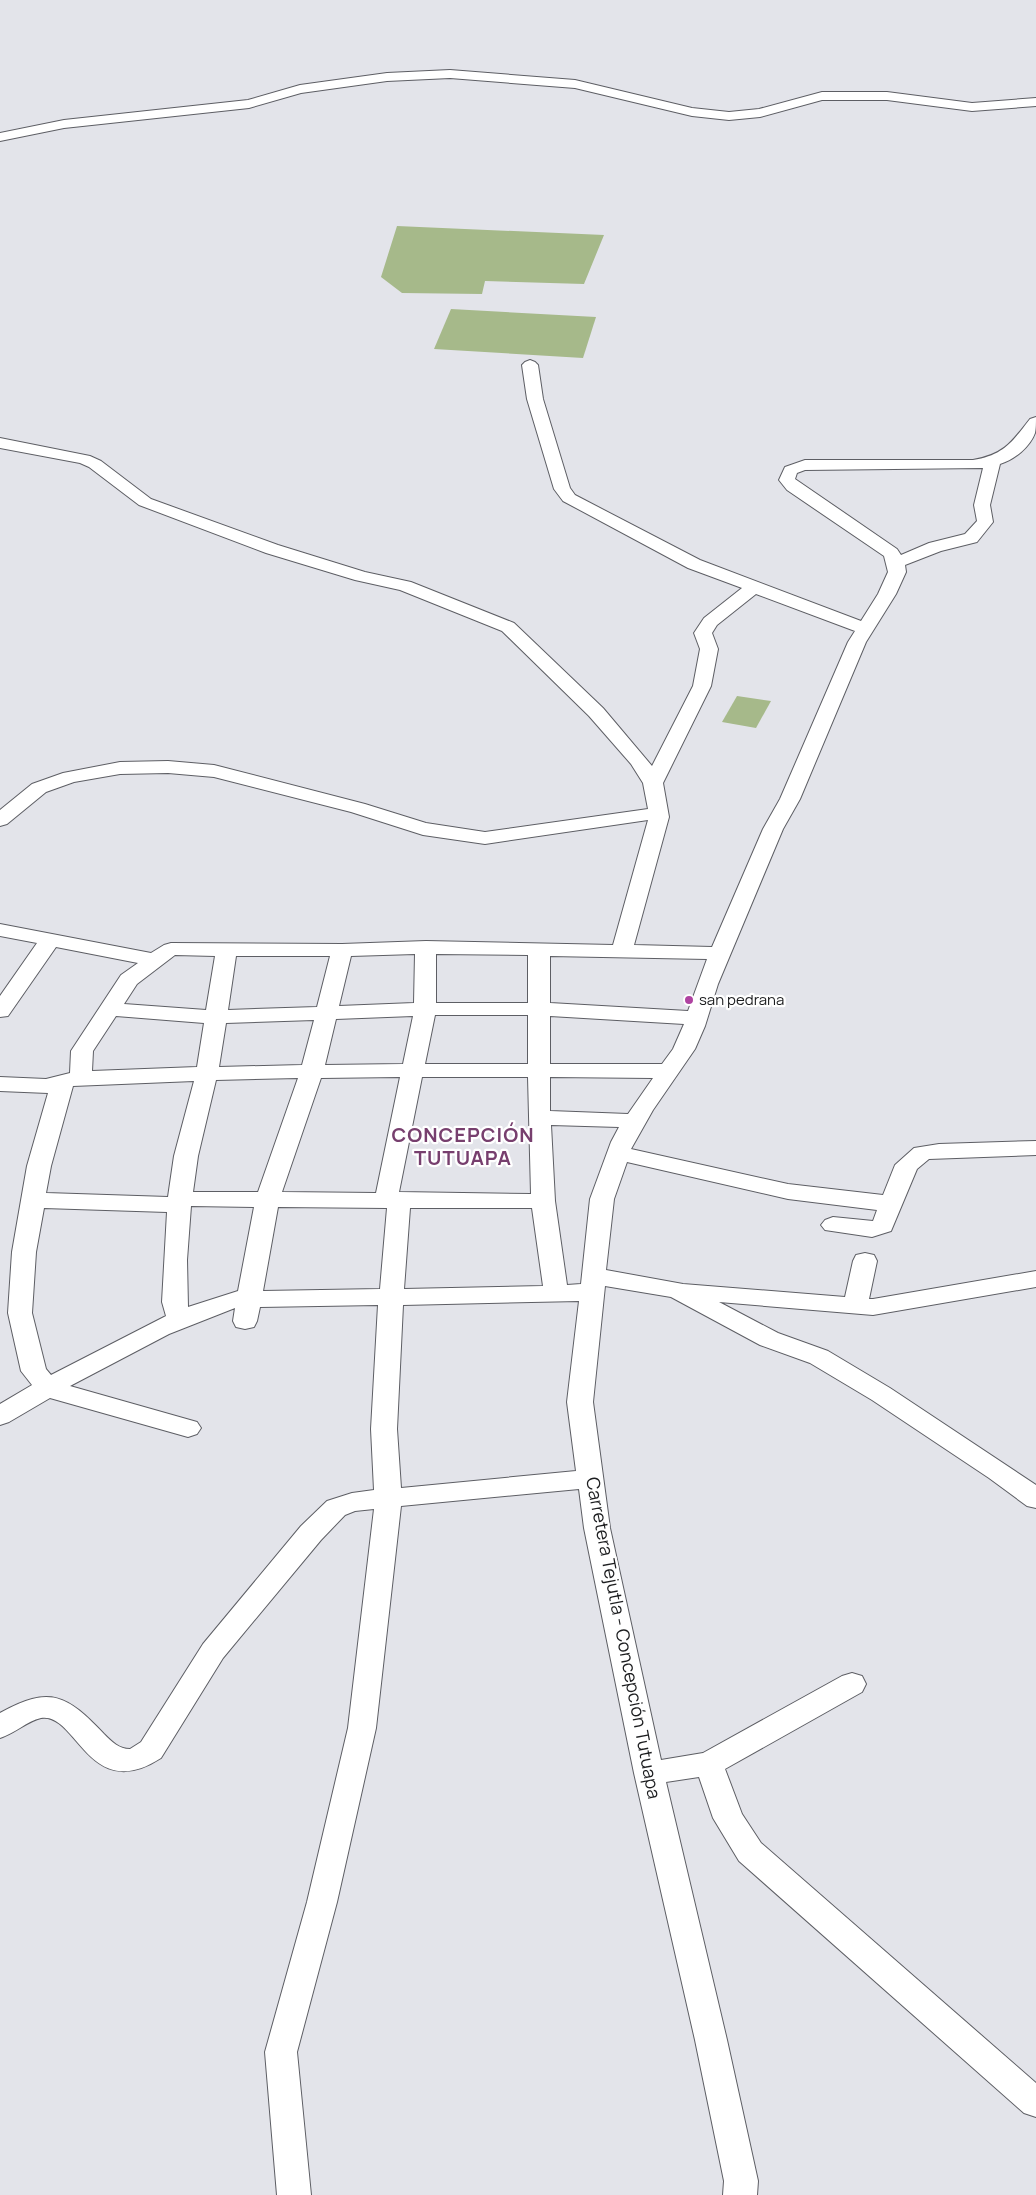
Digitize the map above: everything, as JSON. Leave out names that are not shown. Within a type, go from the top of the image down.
[{"type":"street","points":[[0,137],[64,124],[249,104],[300,89],[387,77],[450,74],[575,84],[627,98],[692,112],[729,116],[760,113],[822,96],[887,96],[972,106],[1036,102]]},
{"type":"street","points":[[530,365],[535,399],[562,489],[569,498],[674,555],[865,629]]},
{"type":"street","points":[[992,463],[982,505],[984,522],[971,538],[936,547],[896,563],[891,553],[792,487],[787,480],[788,472],[793,467],[805,465],[954,465],[992,463],[1004,459],[1010,454],[1036,422]]},
{"type":"street","points":[[0,443],[84,459],[95,464],[122,487],[145,502],[272,549],[361,576],[405,586],[508,627],[596,712],[639,761],[653,783],[658,813],[622,949]]},
{"type":"street","name":"Carretera Tejutla - Concepción Tutuapa","points":[[740,2195],[741,2181],[711,2040],[649,1773],[597,1528],[580,1402],[602,1199],[622,1142],[684,1049],[720,953],[773,828],[790,799],[857,642],[897,572],[896,563]]},
{"type":"street","points":[[653,783],[702,686],[709,649],[703,633],[710,622],[754,587]]},
{"type":"street","points":[[0,820],[39,788],[70,776],[120,768],[168,767],[214,771],[358,808],[423,829],[485,838],[658,813]]},
{"type":"street","points":[[0,930],[156,960]]},
{"type":"street","points":[[0,1011],[52,939]]},
{"type":"street","points":[[188,1428],[110,1408],[47,1387],[34,1371],[20,1314],[24,1252],[39,1166],[59,1092],[73,1080],[82,1051],[129,980],[160,955],[171,949],[342,950],[426,947],[622,949],[720,953]]},
{"type":"street","points":[[294,2195],[281,2052],[322,1902],[362,1728],[388,1500],[384,1429],[392,1297],[392,1199],[425,1009],[426,947]]},
{"type":"street","points":[[539,948],[539,1118],[543,1201],[556,1294]]},
{"type":"street","points":[[179,1318],[174,1302],[179,1205],[186,1156],[207,1072],[226,950]]},
{"type":"street","points":[[247,1310],[267,1200],[312,1071],[342,950]]},
{"type":"street","points":[[110,1009],[216,1017],[425,1009],[539,1009],[696,1018]]},
{"type":"street","points":[[0,1084],[47,1086],[73,1080],[207,1072],[414,1070],[668,1071]]},
{"type":"street","points":[[539,1118],[634,1122]]},
{"type":"street","points":[[832,1225],[872,1229],[883,1226],[907,1165],[922,1153],[1036,1148]]},
{"type":"street","points":[[618,1153],[786,1191],[854,1202],[891,1203]]},
{"type":"street","points":[[179,1205],[184,1199],[543,1201]]},
{"type":"street","points":[[34,1200],[179,1205]]},
{"type":"street","points":[[855,1306],[865,1261]]},
{"type":"street","points":[[0,1416],[47,1387],[179,1318],[215,1305],[247,1310],[392,1297],[556,1294],[593,1284],[874,1307],[1036,1279]]},
{"type":"street","points":[[677,1290],[769,1339],[826,1362],[881,1394],[998,1471],[1036,1499]]},
{"type":"street","points":[[0,1727],[42,1707],[58,1710],[75,1722],[108,1755],[123,1760],[135,1760],[151,1750],[213,1650],[310,1533],[336,1508],[352,1502],[590,1479]]},
{"type":"street","points":[[649,1773],[709,1764],[852,1684]]},
{"type":"street","points":[[709,1764],[728,1818],[750,1852],[1036,2103]]},
{"type":"green space","points":[[397,226],[604,235],[584,284],[485,281],[482,294],[402,293],[381,277]]},
{"type":"green space","points":[[451,309],[596,317],[583,358],[434,349]]},
{"type":"green space","points":[[737,696],[771,701],[756,728],[722,722]]},
{"type":"place","name":"san pedrana","points":[[689,1000]]},
{"type":"district","name":"CONCEPCIÓN TUTUAPA","points":[[463,1146]]}]
